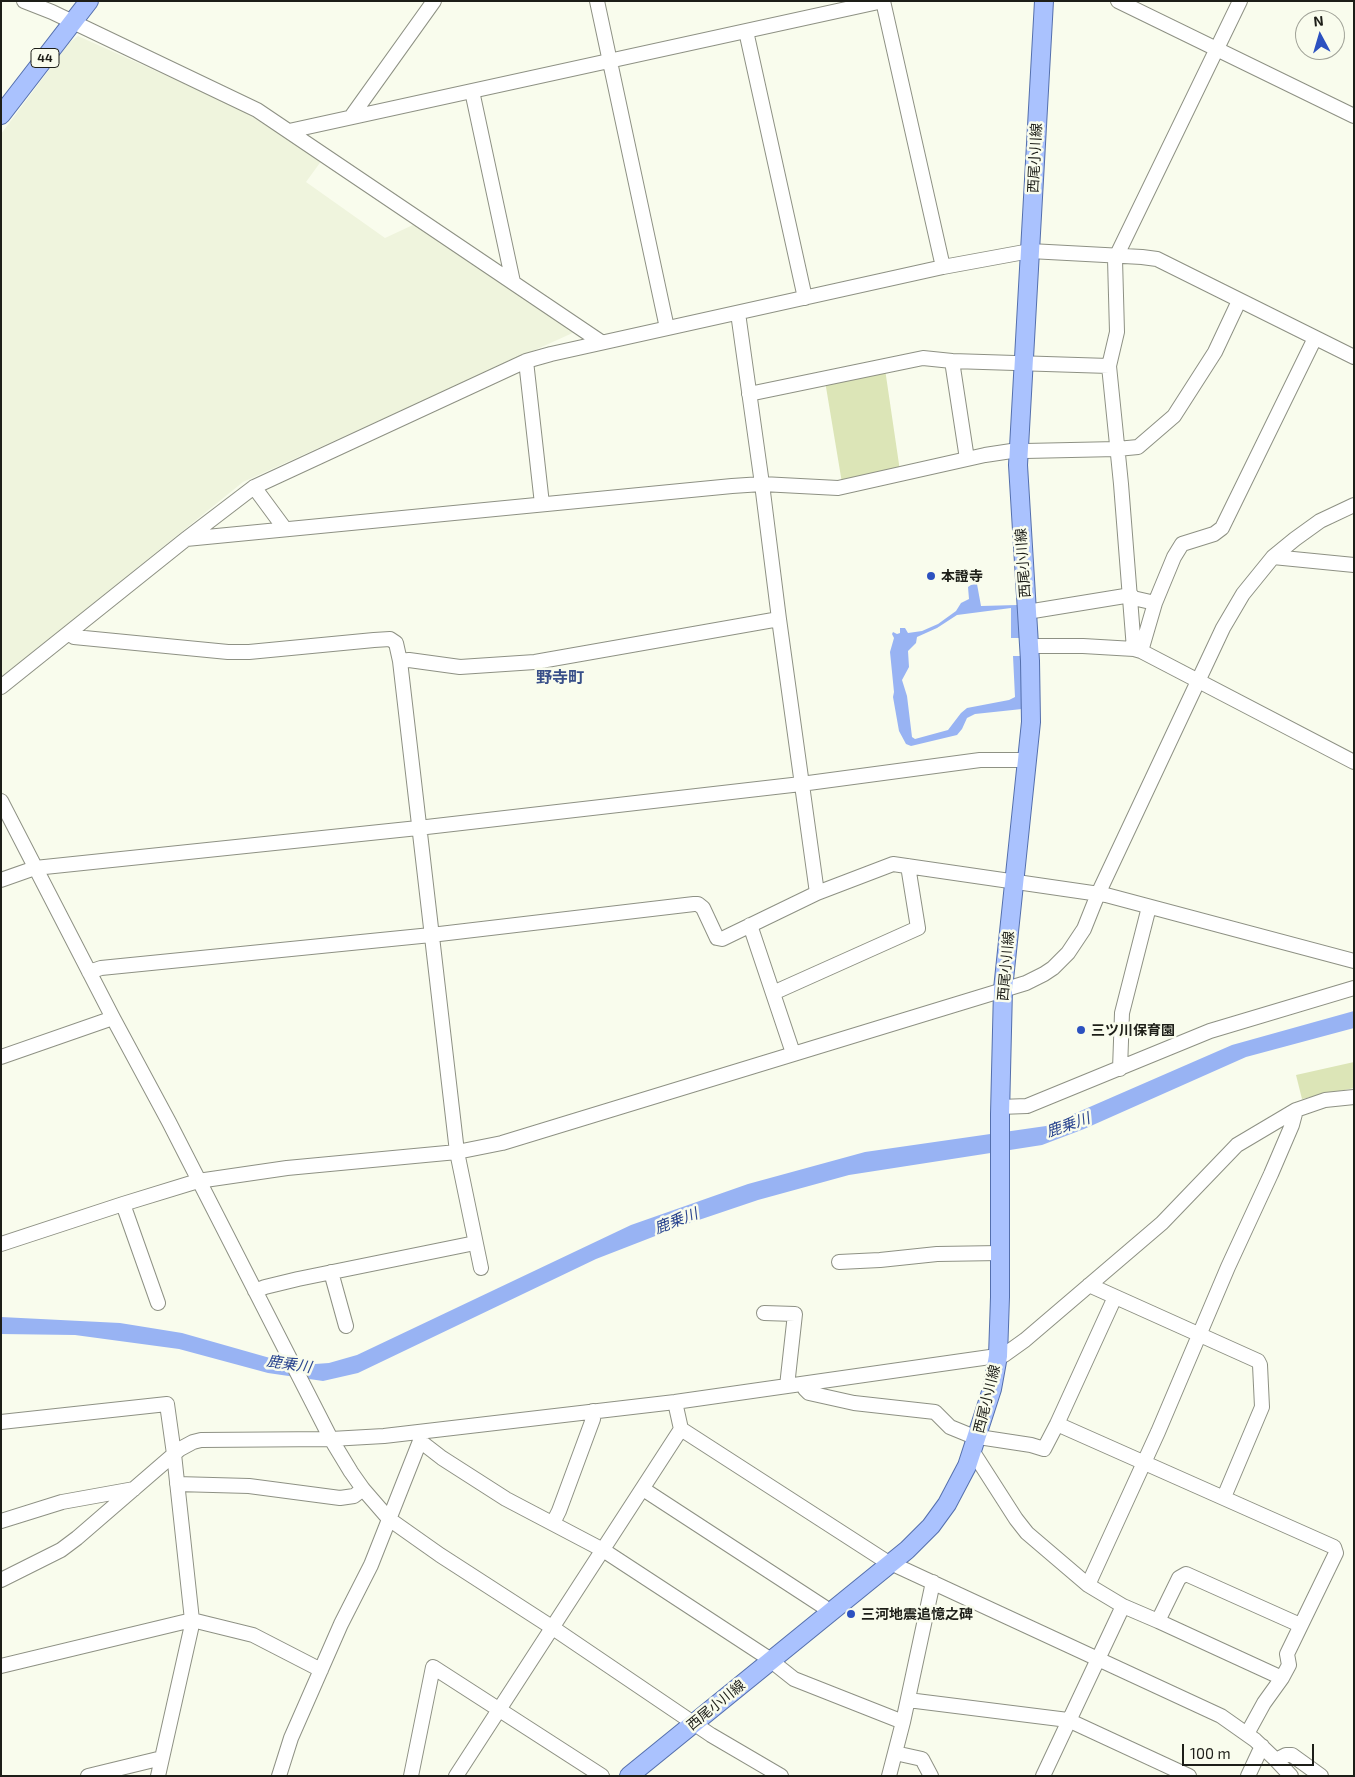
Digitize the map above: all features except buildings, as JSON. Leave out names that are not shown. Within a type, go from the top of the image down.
[{"type":"main road","name":"44","points":[[1,115],[89,1]]},
{"type":"main road","name":"西尾小川線","points":[[628,1776],[920,1538],[940,1515],[963,1475],[975,1445],[992,1389],[998,1356],[1003,989],[1032,704],[1030,646],[1018,489],[1018,450],[1044,1]]},
{"type":"street","points":[[24,1],[74,22],[244,103],[289,131],[601,342]]},
{"type":"street","points":[[597,1],[667,328]]},
{"type":"street","points":[[289,131],[883,1],[943,267]]},
{"type":"street","points":[[1118,1],[1354,116]]},
{"type":"street","points":[[1138,650],[1109,366],[1118,332],[1115,259],[1240,1]]},
{"type":"street","points":[[351,117],[428,3]]},
{"type":"street","points":[[746,31],[805,298]]},
{"type":"street","points":[[472,91],[513,282]]},
{"type":"street","points":[[1,686],[254,487],[526,362],[601,342],[943,267],[1030,251],[1157,259],[1354,357]]},
{"type":"street","points":[[186,540],[762,484],[838,488],[967,459],[1018,450],[1138,447],[1174,416],[1215,352],[1239,301]]},
{"type":"street","points":[[738,312],[817,893]]},
{"type":"street","points":[[1138,650],[1174,557],[1182,544],[1214,534],[1222,528],[1315,338]]},
{"type":"street","points":[[749,394],[923,358],[1109,366]]},
{"type":"street","points":[[952,360],[967,459]]},
{"type":"street","points":[[526,362],[542,504]]},
{"type":"street","points":[[254,487],[286,529]]},
{"type":"street","points":[[1,1244],[198,1181],[287,1168],[456,1152],[527,1136],[1035,979],[1054,968],[1062,960],[1074,947],[1084,929],[1098,894],[1224,628],[1250,585],[1273,557],[1307,529],[1354,504]]},
{"type":"street","points":[[1273,557],[1354,565]]},
{"type":"street","points":[[1027,612],[1131,595],[1133,598],[1155,603]]},
{"type":"street","points":[[400,661],[409,660],[460,667],[535,662],[779,618]]},
{"type":"street","points":[[68,633],[74,637],[234,652],[390,639],[396,643],[400,661],[456,1152],[481,1268]]},
{"type":"street","points":[[1030,646],[1084,646],[1138,650],[1354,762]]},
{"type":"street","points":[[1,880],[35,868],[418,828],[801,784],[980,760],[1027,760]]},
{"type":"street","points":[[1,802],[169,1122],[312,1403],[331,1439],[363,1489],[389,1519],[440,1556],[553,1628],[711,1735],[781,1776]]},
{"type":"street","points":[[89,972],[101,968],[431,934],[694,904],[698,904],[703,908],[719,939],[722,939],[817,893],[889,865],[908,866],[1098,894],[1354,961]]},
{"type":"street","points":[[773,993],[918,928],[908,866]]},
{"type":"street","points":[[1120,1069],[1122,1013],[1149,907]]},
{"type":"street","points":[[750,925],[793,1053]]},
{"type":"street","points":[[1000,1111],[1028,1106],[1210,1031],[1354,988]]},
{"type":"street","points":[[1,1057],[113,1018]]},
{"type":"street","points":[[1,1580],[61,1550],[174,1454],[186,1445],[201,1440],[420,1436],[803,1384],[1008,1353],[1162,1223],[1237,1145],[1296,1110],[1325,1100],[1354,1097]]},
{"type":"street","points":[[1088,1585],[1292,1125],[1296,1110]]},
{"type":"street","points":[[123,1204],[158,1303]]},
{"type":"street","points":[[255,1291],[330,1272],[475,1243]]},
{"type":"street","points":[[839,1262],[937,1254],[1000,1253]]},
{"type":"street","points":[[330,1272],[346,1326]]},
{"type":"street","points":[[1089,1285],[1256,1359],[1260,1365],[1262,1407],[1224,1497]]},
{"type":"street","points":[[975,1445],[1031,1445],[1044,1450],[1115,1297]]},
{"type":"street","points":[[764,1314],[795,1314],[787,1386]]},
{"type":"street","points":[[803,1384],[809,1393],[854,1403],[935,1412],[950,1427],[975,1445],[1016,1519],[1027,1533],[1088,1585],[1122,1606],[1282,1678]]},
{"type":"street","points":[[460,1774],[499,1709],[681,1429],[675,1402]]},
{"type":"street","points":[[1,1422],[166,1404],[174,1454],[192,1620],[158,1776]]},
{"type":"street","points":[[552,1524],[559,1511],[593,1419],[593,1411]]},
{"type":"street","points":[[1057,1424],[1334,1547],[1336,1553],[1287,1654],[1289,1665],[1264,1703],[1247,1734]]},
{"type":"street","points":[[681,1429],[746,1469],[884,1560],[1221,1716],[1262,1746],[1291,1776]]},
{"type":"street","points":[[279,1776],[291,1738],[341,1624],[371,1565],[420,1436]]},
{"type":"street","points":[[420,1436],[475,1480],[506,1499],[603,1550],[770,1660],[794,1679],[903,1722]]},
{"type":"street","points":[[177,1484],[249,1486],[340,1498],[354,1496],[363,1489]]},
{"type":"street","points":[[1,1521],[62,1502],[135,1489]]},
{"type":"street","points":[[643,1489],[829,1613]]},
{"type":"street","points":[[1158,1621],[1179,1578],[1186,1574],[1300,1625]]},
{"type":"street","points":[[890,1776],[933,1582]]},
{"type":"street","points":[[1043,1776],[1122,1606]]},
{"type":"street","points":[[1,1666],[192,1620],[253,1635],[322,1670]]},
{"type":"street","points":[[410,1776],[432,1668],[602,1776]]},
{"type":"street","points":[[908,1700],[1068,1720],[1188,1776]]},
{"type":"street","points":[[1248,1776],[1262,1746]]},
{"type":"street","points":[[895,1753],[922,1759],[931,1776]]},
{"type":"street","points":[[1276,1760],[1286,1755],[1292,1755],[1321,1776]]},
{"type":"street","points":[[88,1776],[162,1758]]},
{"type":"shaded area","points":[[78,36],[236,107],[322,160],[306,182],[385,238],[415,224],[577,331],[243,482],[1,678],[1,134],[69,43]]},
{"type":"green space","points":[[885,369],[900,471],[842,483],[825,381]]},
{"type":"green space","points":[[1354,1062],[1354,1088],[1302,1099],[1296,1075]]},
{"type":"water","points":[[977,584],[981,606],[1017,605],[1020,638],[1011,638],[1011,608],[957,615],[937,628],[917,637],[916,643],[908,651],[909,667],[902,680],[907,696],[912,737],[915,739],[948,730],[967,708],[1009,700],[1015,697],[1013,656],[1025,656],[1022,709],[975,714],[967,718],[957,735],[911,746],[906,744],[899,731],[893,697],[890,652],[894,638],[892,634],[893,632],[900,633],[900,628],[905,628],[908,633],[922,631],[938,624],[956,611],[961,603],[969,599],[968,587]]},
{"type":"water","name":"鹿乗川","points":[[1354,1011],[1354,1028],[1246,1057],[1084,1129],[1042,1145],[849,1175],[758,1200],[681,1226],[596,1259],[358,1373],[323,1381],[268,1373],[179,1349],[75,1335],[1,1334],[1,1317],[120,1323],[182,1333],[270,1358],[315,1364],[329,1363],[357,1355],[631,1225],[748,1184],[865,1152],[1046,1126],[1232,1045]]},
{"type":"place","name":"本證寺","points":[[931,576]]},
{"type":"place","name":"三ツ川保育園","points":[[1081,1030]]},
{"type":"place","name":"三河地震追憶之碑","points":[[851,1614]]},
{"type":"district","name":"野寺町","points":[[560,678]]}]
